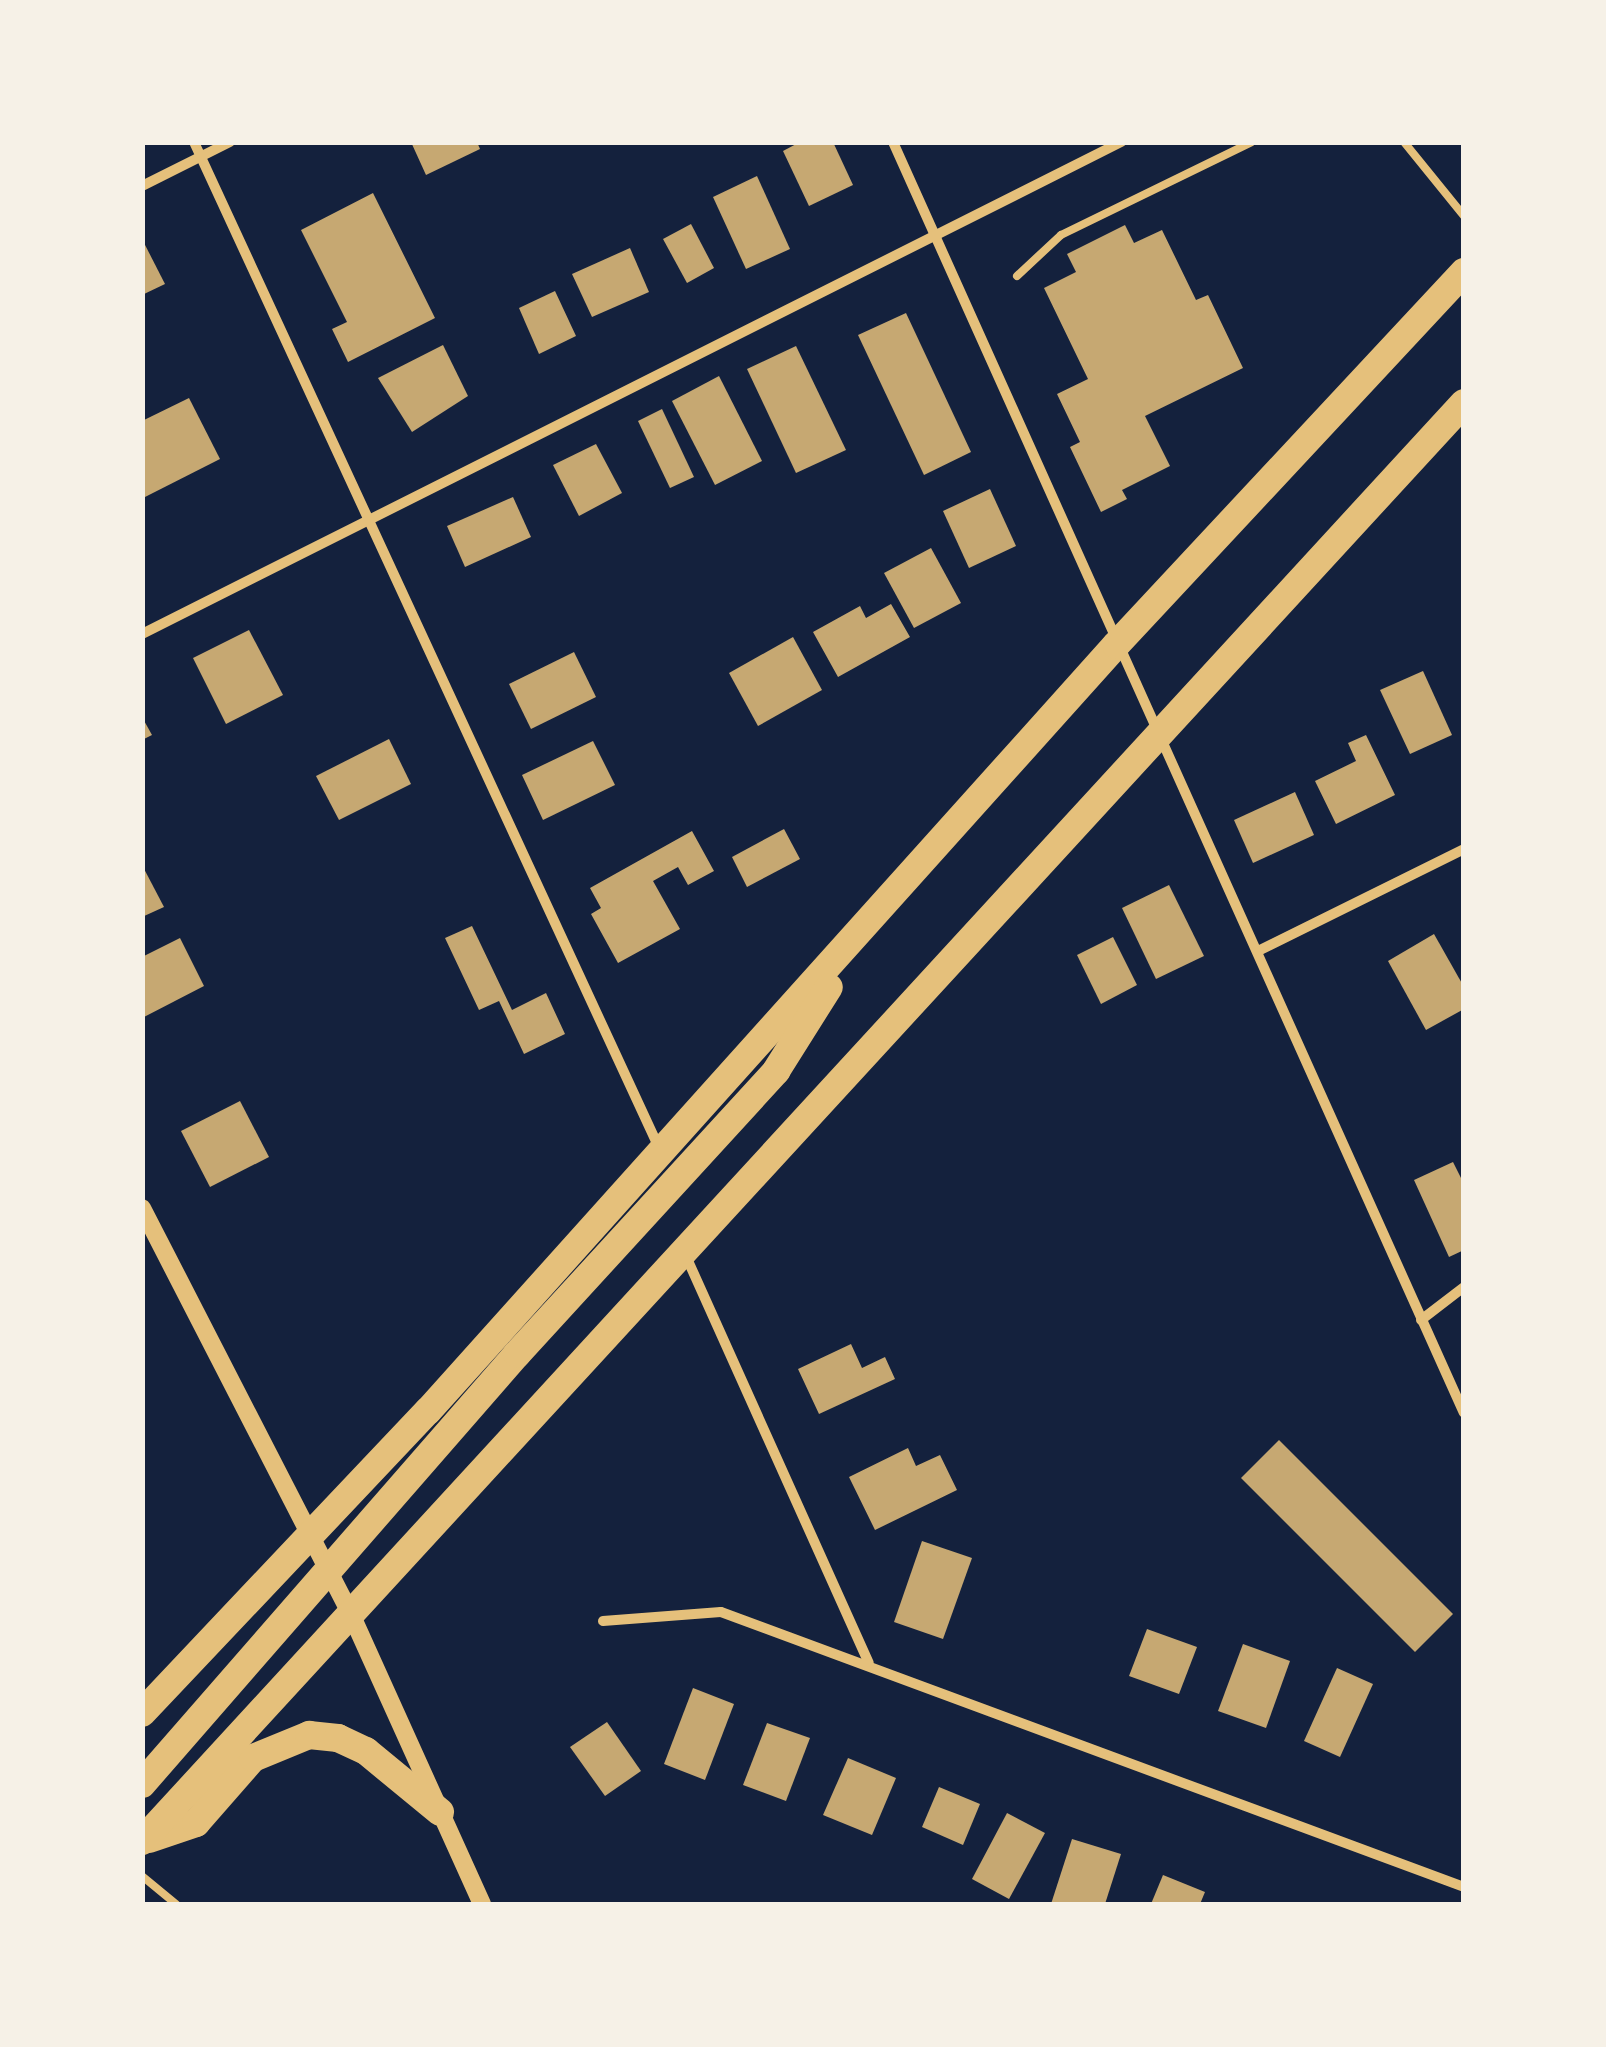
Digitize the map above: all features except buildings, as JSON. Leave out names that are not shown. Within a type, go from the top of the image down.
[{"type":"highway","points":[[142,1713],[309,1531],[428,1411],[1116,645],[1464,272]]},
{"type":"highway","points":[[143,1841],[682,1248],[1464,404]]},
{"type":"highway","points":[[142,1784],[328,1569],[776,1071],[866,927]]},
{"type":"highway","points":[[143,1841],[196,1823],[253,1758],[309,1736],[338,1738],[366,1751],[440,1812]]},
{"type":"street","points":[[194,142],[660,1151]]},
{"type":"street","points":[[142,186],[230,142]]},
{"type":"street","points":[[893,142],[1464,1413]]},
{"type":"street","points":[[142,634],[1121,142]]},
{"type":"street","points":[[1258,951],[1464,849]]},
{"type":"street","points":[[142,1208],[351,1614],[480,1904]]},
{"type":"street","points":[[682,1248],[869,1663]]},
{"type":"street","points":[[1420,1320],[1464,1287]]},
{"type":"street","points":[[604,1621],[721,1612],[869,1663],[1464,1886]]},
{"type":"lane","points":[[1017,276],[1061,236],[1252,142]]},
{"type":"lane","points":[[1404,142],[1464,216]]},
{"type":"lane","points":[[142,1876],[176,1904]]}]
